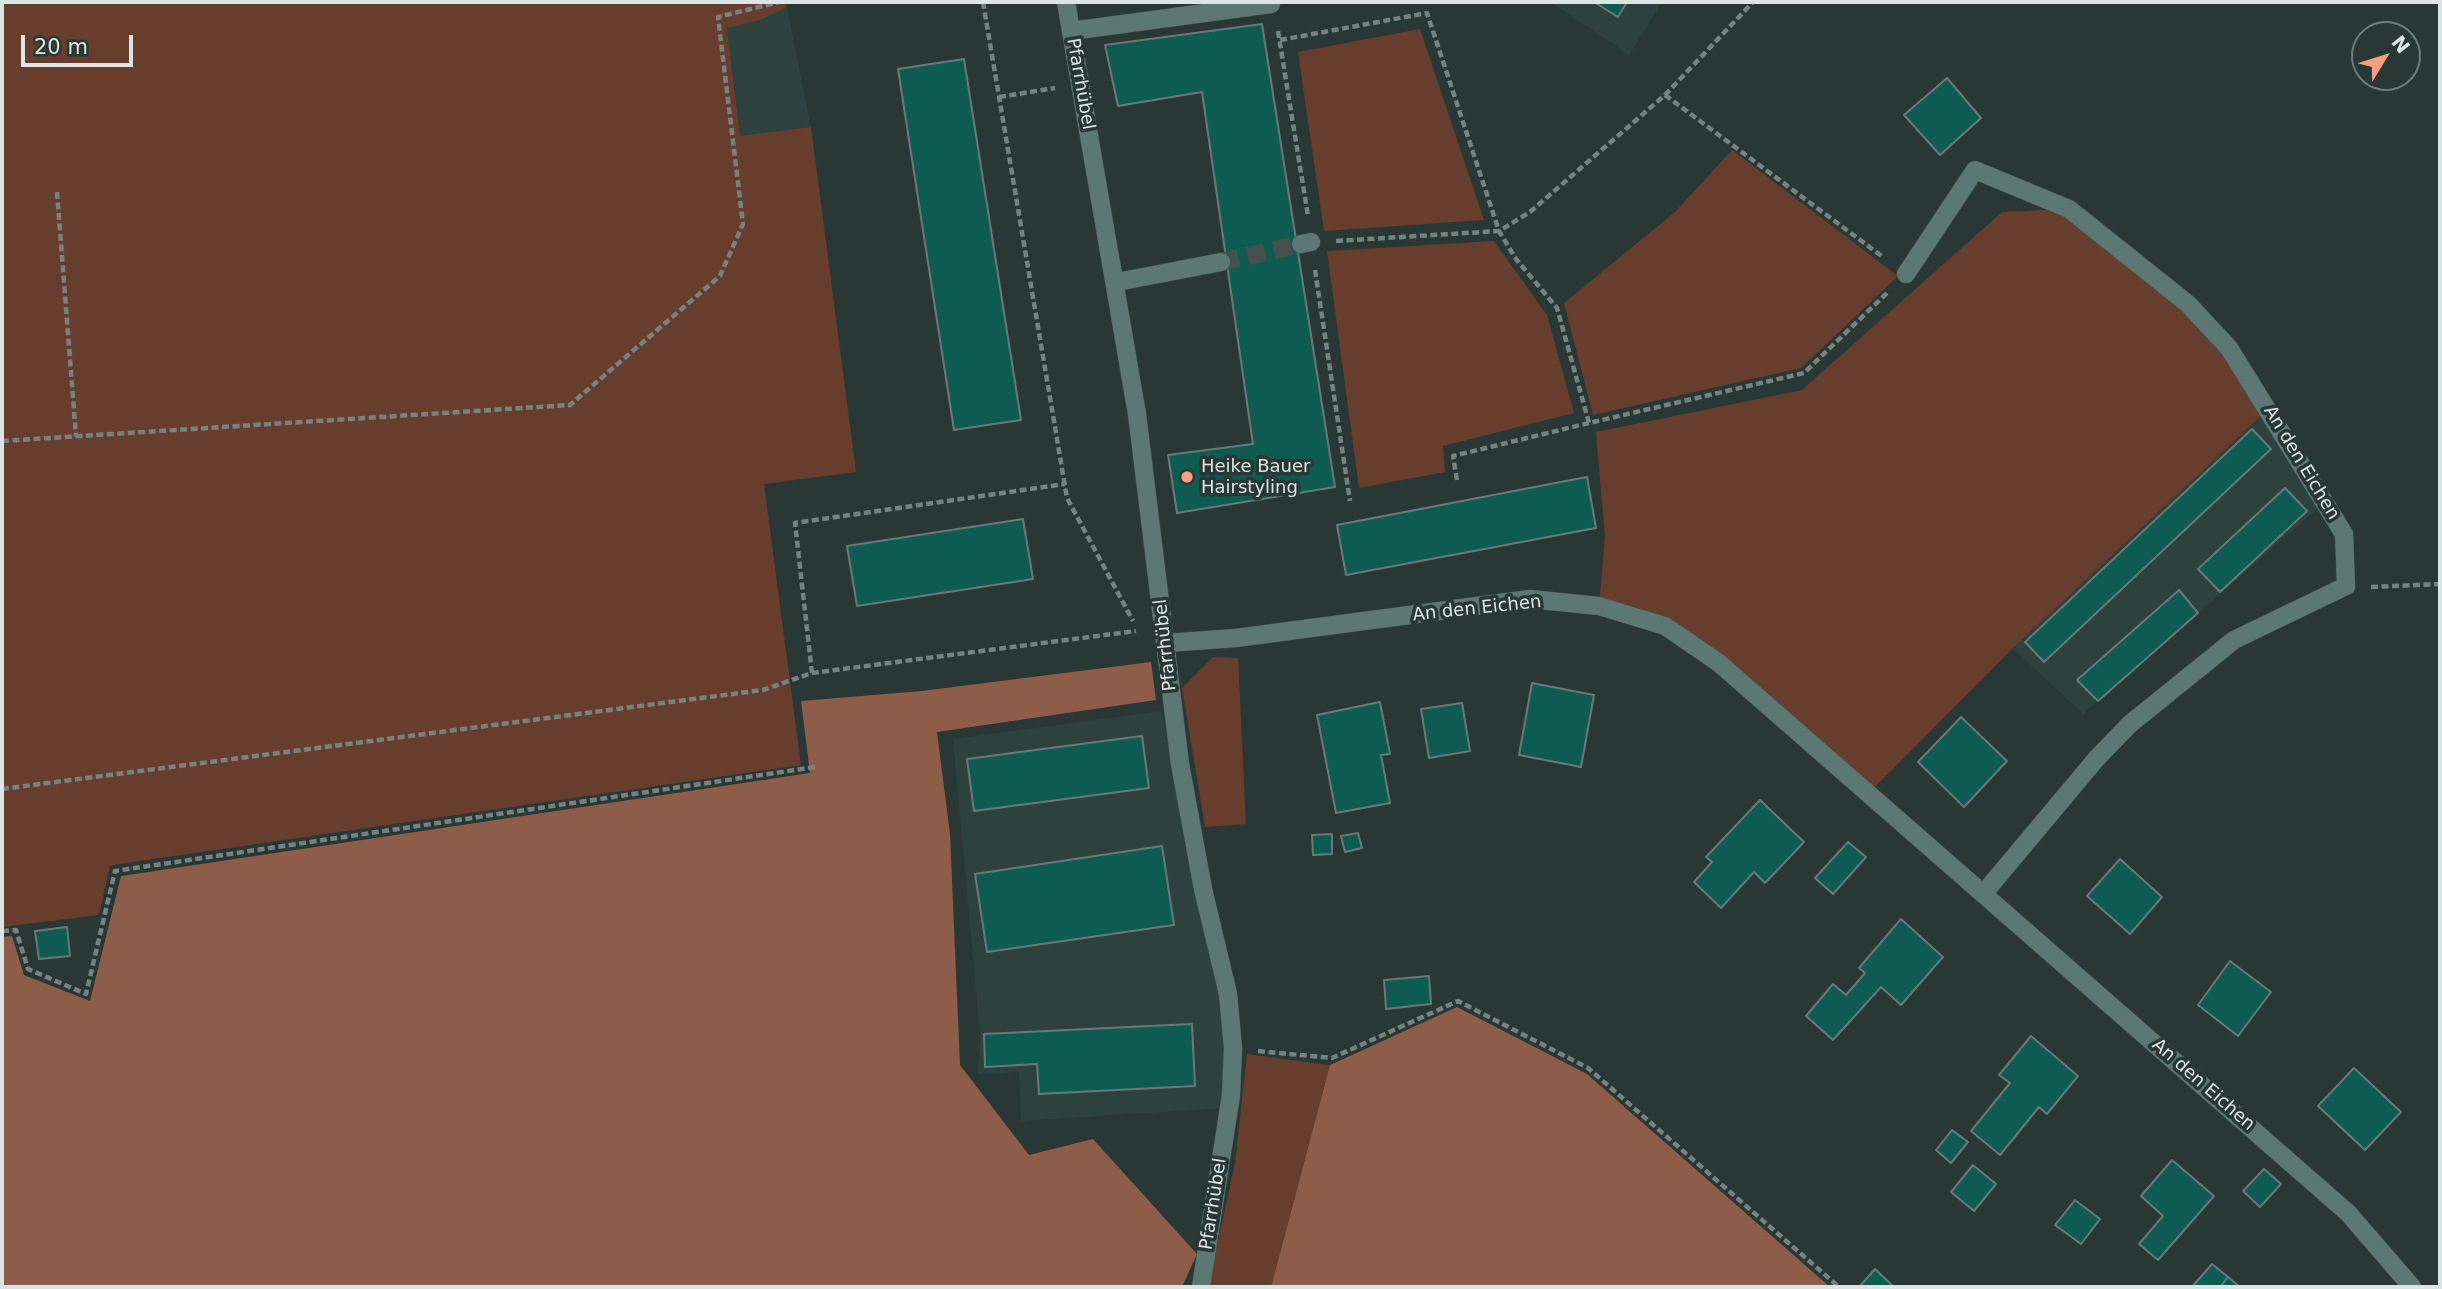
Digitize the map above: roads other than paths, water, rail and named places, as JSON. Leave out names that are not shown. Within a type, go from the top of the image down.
[{"type":"street","name":"Pfarrhübel","points":[[1066,2],[1117,282],[1152,523],[1180,764],[1203,889],[1228,995],[1233,1048],[1231,1095],[1201,1287]]},
{"type":"street","points":[[1071,31],[1271,4]]},
{"type":"street","name":"An den Eichen","points":[[1906,274],[1975,170],[2069,209],[2188,303],[2229,348],[2344,534],[2346,586],[2234,640],[2130,724],[2097,758],[1984,893]]},
{"type":"street","points":[[1117,282],[1221,262]]},
{"type":"street","name":"An den Eichen","points":[[1166,643],[1236,638],[1530,599],[1599,606],[1665,626],[1719,663],[2348,1213],[2412,1287]]},
{"type":"tunnel","points":[[1221,262],[1301,244]]},
{"type":"place","name":"Heike Bauer Hairstyling","points":[[1187,477]]}]
